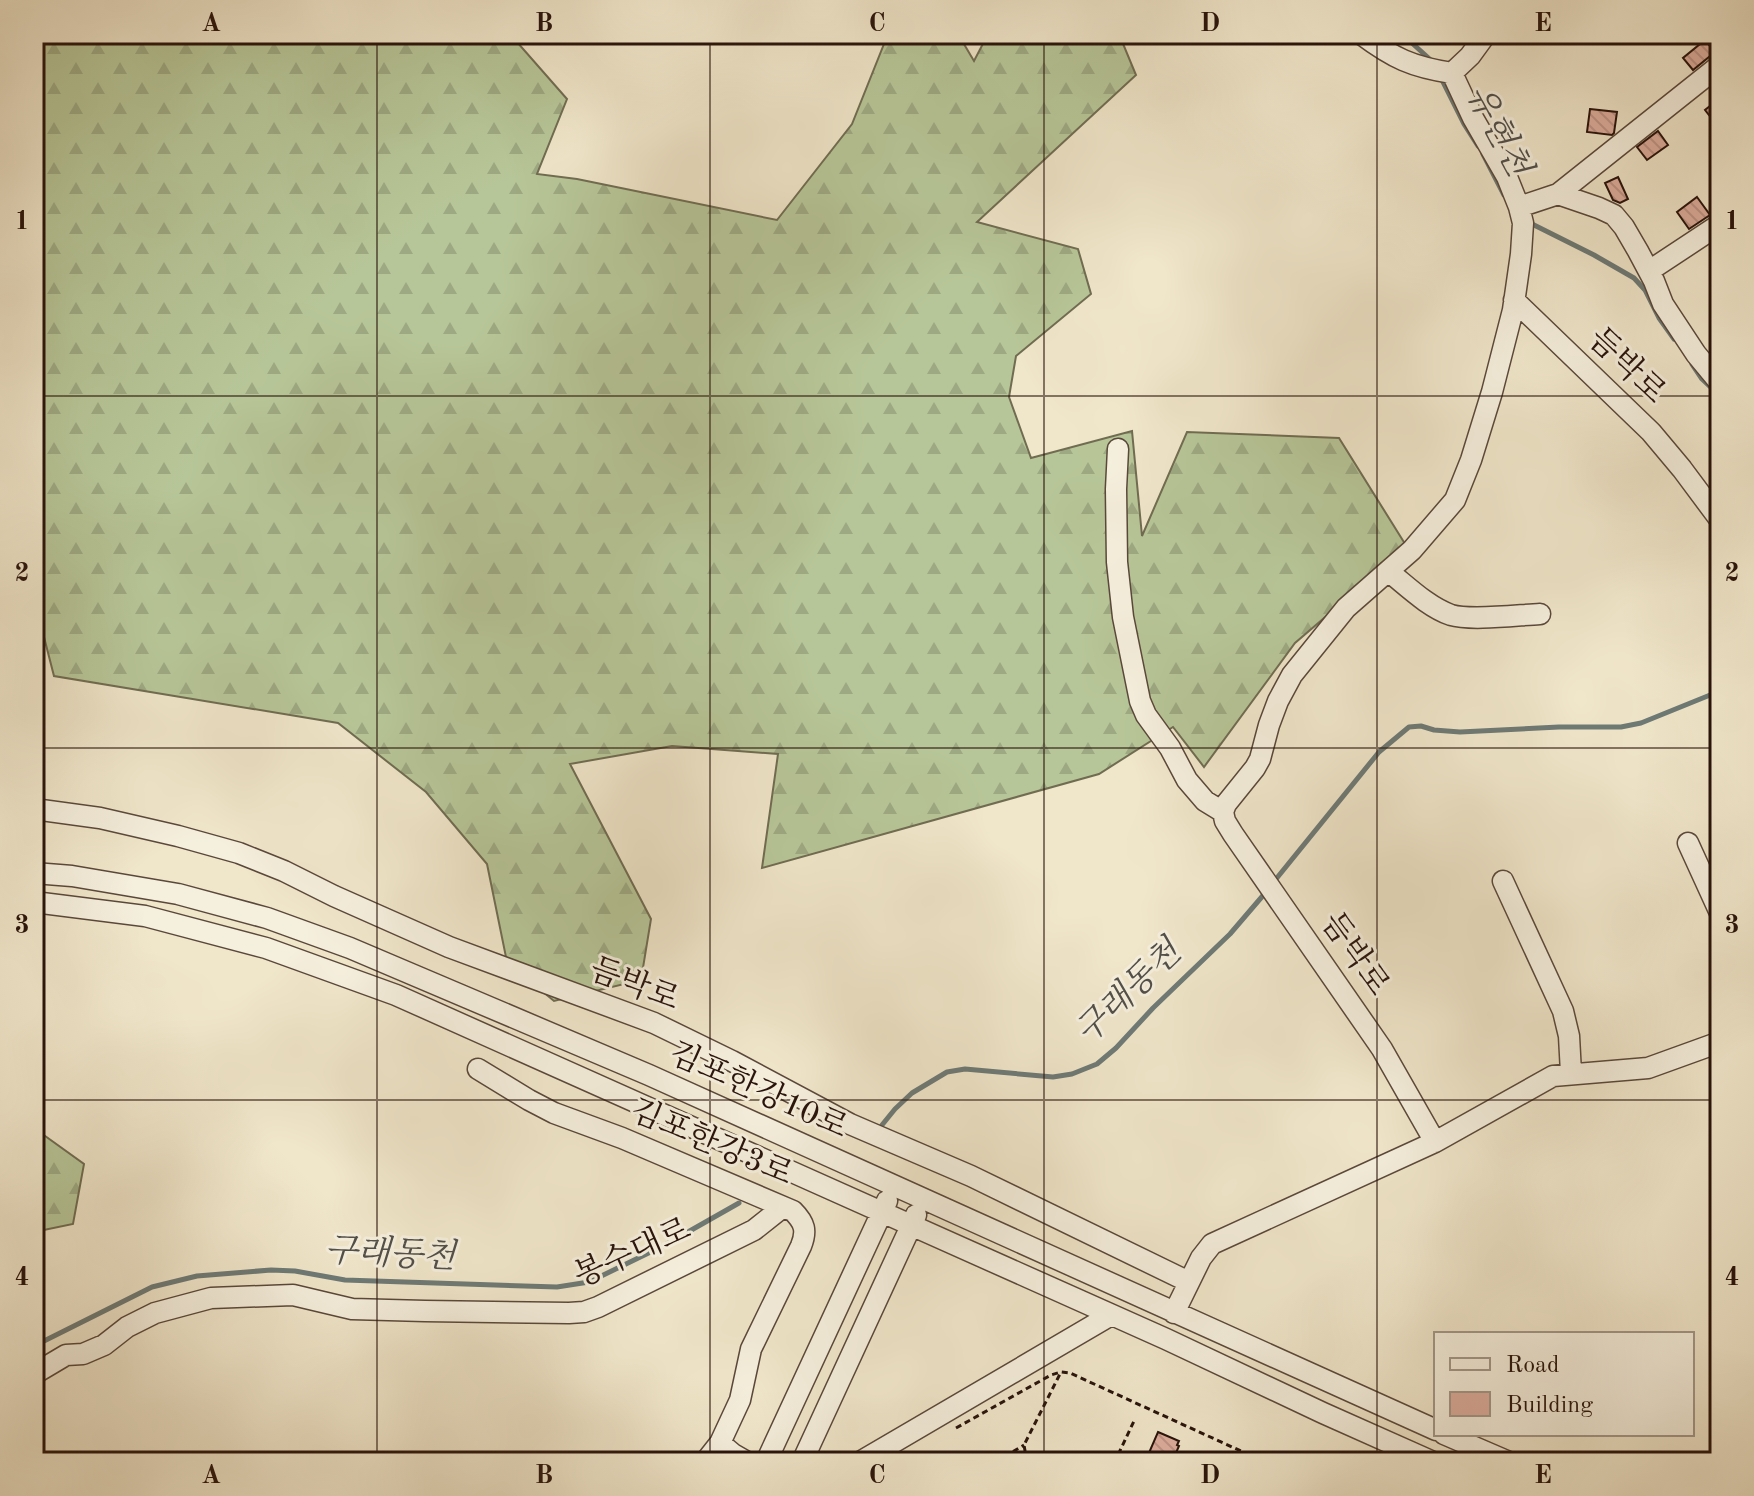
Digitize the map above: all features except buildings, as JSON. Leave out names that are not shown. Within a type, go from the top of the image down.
[{"type":"street","points":[[1361,34],[1400,59],[1425,69],[1452,73]]},
{"type":"street","points":[[1452,73],[1486,34]]},
{"type":"street","points":[[1519,207],[1558,194],[1720,65]]},
{"type":"street","points":[[1118,449],[1117,562],[1123,617],[1140,701],[1187,780],[1205,801],[1223,812],[1260,759],[1273,713],[1292,675],[1346,608],[1412,550],[1455,500],[1492,392],[1514,300],[1523,223],[1507,177],[1473,118],[1452,73]]},
{"type":"street","name":"듬박로","points":[[1558,194],[1614,215],[1649,271],[1663,304],[1696,354],[1720,383]]},
{"type":"street","points":[[1649,271],[1720,224]]},
{"type":"street","name":"듬박로","points":[[1514,300],[1651,432],[1720,520]]},
{"type":"street","points":[[1388,571],[1449,614],[1463,617],[1540,614]]},
{"type":"street","name":"듬박로","points":[[34,809],[100,818],[178,836],[239,853],[284,871],[449,947],[654,1023],[850,1124],[1020,1199],[1189,1282]]},
{"type":"street","name":"듬박로","points":[[1223,812],[1233,834],[1382,1049],[1435,1142]]},
{"type":"street","points":[[1688,843],[1720,913]]},
{"type":"street","name":"김포한강10로","points":[[34,873],[72,876],[178,894],[267,918],[350,948],[649,1075],[1434,1429]]},
{"type":"street","points":[[1503,881],[1563,1011],[1569,1036],[1571,1073]]},
{"type":"street","name":"김포한강10로","points":[[34,902],[145,916],[266,948],[381,990],[649,1107],[1433,1462]]},
{"type":"street","points":[[1174,1313],[1201,1258],[1212,1244],[1435,1142],[1553,1076],[1648,1068],[1720,1042]]},
{"type":"street","name":"김포한강3로","points":[[478,1069],[554,1113],[622,1138],[793,1211],[802,1220],[806,1234],[751,1349],[740,1400],[720,1443],[705,1462]]},
{"type":"street","points":[[766,1462],[894,1186]]},
{"type":"street","points":[[802,1462],[922,1199]]},
{"type":"street","name":"봉수대로","points":[[34,1374],[66,1355],[83,1354],[104,1345],[127,1327],[155,1313],[211,1298],[293,1295],[352,1309],[584,1312],[754,1230],[783,1207]]},
{"type":"street","points":[[860,1462],[1111,1315]]},
{"type":"street","points":[[1449,1436],[1509,1462]]},
{"type":"street","points":[[720,1443],[747,1462]]},
{"type":"path","points":[[951,1431],[1061,1372],[1070,1373],[1265,1462]]},
{"type":"path","points":[[996,1462],[1024,1445],[1061,1372]]},
{"type":"path","points":[[1112,1462],[1134,1421]]},
{"type":"path","points":[[1024,1445],[1027,1462]]},
{"type":"green space","points":[[34,34],[510,34],[567,99],[537,174],[577,179],[777,220],[852,124],[888,34],[958,34],[974,61],[988,34],[1119,34],[1136,75],[977,222],[1078,249],[1091,294],[1016,356],[1009,397],[1031,458],[1132,431],[1142,536],[1187,432],[1339,438],[1407,547],[1295,643],[1204,767],[1173,727],[1099,774],[762,868],[778,754],[672,746],[570,764],[651,919],[641,980],[554,1001],[507,962],[487,864],[426,792],[338,723],[54,676],[34,598]]},
{"type":"green space","points":[[34,1128],[84,1164],[73,1224],[34,1232]]},
{"type":"waterway","name":"유현천","points":[[1402,34],[1434,63]]},
{"type":"waterway","name":"유현천","points":[[1442,80],[1478,146]]},
{"type":"waterway","name":"유현천","points":[[1483,154],[1504,195]]},
{"type":"waterway","name":"유현천","points":[[1530,223],[1634,278],[1645,290],[1674,339]]},
{"type":"waterway","name":"유현천","points":[[1692,364],[1720,396]]},
{"type":"waterway","points":[[1272,884],[1379,752],[1409,727],[1460,732],[1621,727],[1641,723],[1720,691]]},
{"type":"waterway","name":"구래동천","points":[[882,1125],[912,1093],[947,1072],[965,1069],[1053,1077],[1072,1074],[1097,1064],[1230,934],[1266,892]]},
{"type":"waterway","name":"구래동천","points":[[34,1346],[152,1287],[197,1276],[271,1270],[345,1280],[557,1287],[589,1282],[665,1245],[739,1203]]}]
